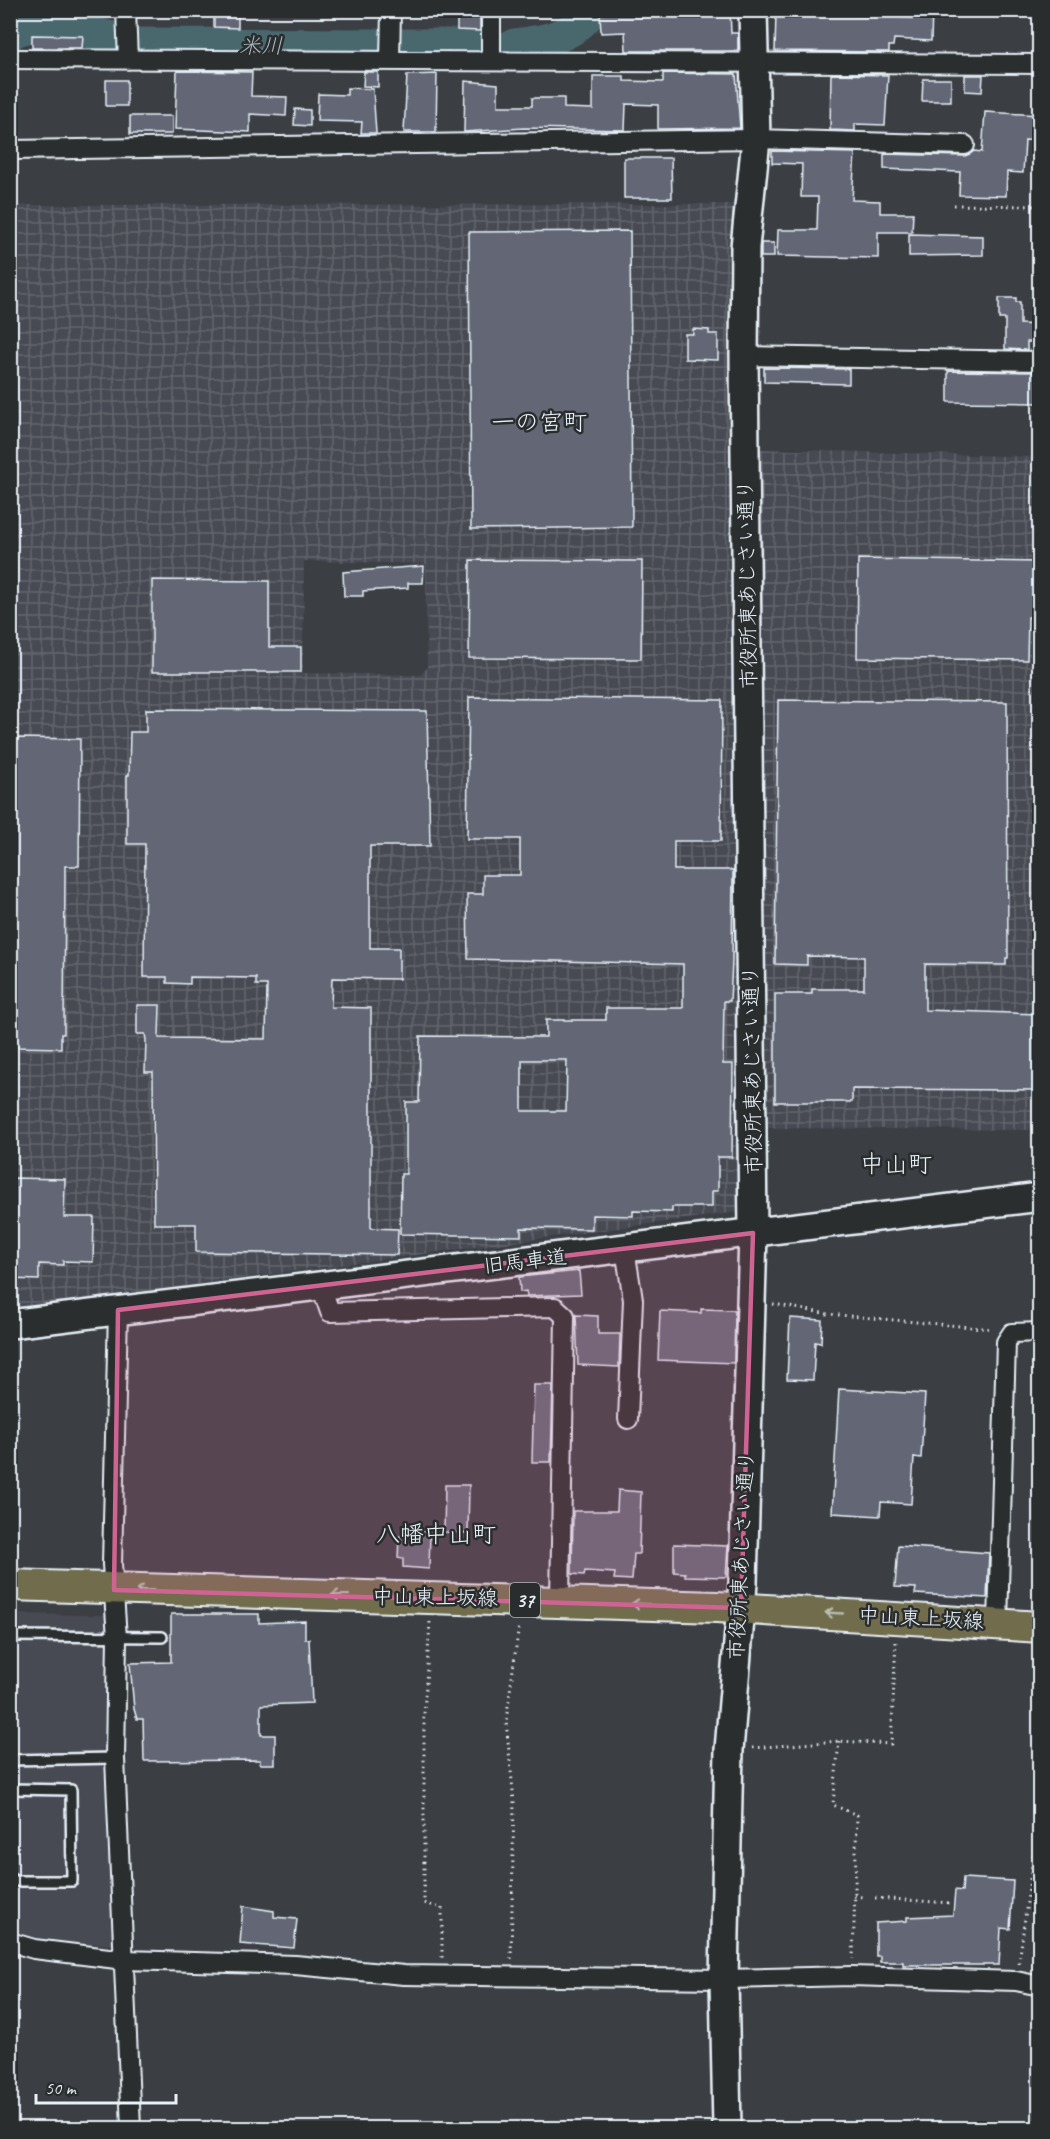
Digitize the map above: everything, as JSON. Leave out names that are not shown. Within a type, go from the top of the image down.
[{"type":"main road","name":"中山東上坂線","points":[[10,1586],[560,1600],[741,1608],[1040,1627]]},
{"type":"street","points":[[126,10],[128,60]]},
{"type":"street","points":[[390,61],[391,10]]},
{"type":"street","points":[[491,10],[491,61]]},
{"type":"street","name":"市役所東あじさい通り","points":[[727,2128],[724,1979],[729,1750],[741,1608],[753,1233],[744,357],[745,247],[756,139],[753,10]]},
{"type":"street","points":[[10,59],[1040,64]]},
{"type":"street","points":[[10,150],[756,139],[965,145]]},
{"type":"street","points":[[744,357],[1040,361]]},
{"type":"street","name":"旧馬車道","points":[[10,1324],[1040,1197]]},
{"type":"street","points":[[625,1249],[633,1300],[628,1419]]},
{"type":"street","points":[[321,1286],[330,1312],[489,1311],[555,1307],[565,1316],[560,1600]]},
{"type":"street","points":[[118,1310],[114,1590],[117,1638],[115,1758],[131,2128]]},
{"type":"street","points":[[998,1623],[1006,1342],[1012,1333],[1040,1332]]},
{"type":"street","points":[[10,1942],[34,1949],[125,1960],[295,1965],[404,1975],[724,1979],[852,1976],[1016,1981],[1040,1986]]},
{"type":"lane","points":[[10,1636],[162,1637]]},
{"type":"lane","points":[[10,1760],[115,1758]]},
{"type":"lane","points":[[10,1789],[71,1790],[72,1881],[11,1881],[10,1877]]},
{"type":"path","points":[[954,205],[1040,206]]},
{"type":"path","points":[[751,1300],[828,1314],[1012,1333]]},
{"type":"path","points":[[431,1617],[424,1713],[424,1903],[442,1908],[442,1975]]},
{"type":"path","points":[[511,1976],[514,1801],[507,1721],[520,1620]]},
{"type":"path","points":[[729,1750],[839,1741],[891,1744],[896,1637]]},
{"type":"path","points":[[1016,1981],[1037,1842],[1040,1684]]},
{"type":"path","points":[[839,1741],[833,1805],[857,1815],[852,1976]]},
{"type":"path","points":[[854,1896],[863,1897]]},
{"type":"path","points":[[875,1898],[951,1903]]},
{"type":"highlighted area","points":[[753,1233],[741,1608],[114,1590],[118,1310]]},
{"type":"shaded area","points":[[735,204],[739,1212],[11,1309],[10,205]],"holes":[[[304,561],[426,564],[427,668],[420,675],[303,673]]]},
{"type":"shaded area","points":[[758,449],[1039,457],[1039,1130],[766,1128]]},
{"type":"shaded area","points":[[11,1614],[106,1615],[115,1945],[51,1943],[11,1935]]},
{"type":"building","points":[[214,10],[238,10],[238,28],[214,27]]},
{"type":"building","points":[[457,10],[480,10],[480,31],[457,30]]},
{"type":"building","points":[[609,10],[730,10],[731,33],[738,33],[738,51],[626,51],[625,32],[601,33],[600,14],[609,13]]},
{"type":"building","points":[[918,10],[932,10],[931,41],[894,39],[893,46],[889,46],[889,52],[775,51],[776,12],[917,18]]},
{"type":"building","points":[[32,35],[83,36],[82,48],[32,48]]},
{"type":"building","points":[[177,71],[252,72],[251,96],[287,97],[286,116],[250,114],[250,132],[175,129]]},
{"type":"building","points":[[364,72],[378,72],[378,87],[363,86]]},
{"type":"building","points":[[663,73],[736,74],[740,128],[658,129],[658,105],[626,104],[625,130],[524,128],[464,132],[465,81],[498,84],[498,106],[532,106],[532,98],[564,98],[564,108],[593,109],[593,76],[624,76],[624,81],[663,82]]},
{"type":"building","points":[[437,74],[436,132],[404,132],[407,75]]},
{"type":"building","points":[[831,74],[888,75],[885,125],[855,124],[855,131],[830,130]]},
{"type":"building","points":[[965,75],[983,75],[982,92],[965,91]]},
{"type":"building","points":[[923,79],[951,79],[951,101],[922,101]]},
{"type":"building","points":[[106,80],[127,80],[127,106],[106,106]]},
{"type":"building","points":[[347,88],[373,89],[376,133],[361,133],[362,122],[317,121],[318,94],[347,95]]},
{"type":"building","points":[[295,109],[310,110],[310,126],[294,125]]},
{"type":"building","points":[[985,112],[1040,115],[1040,141],[1025,140],[1023,173],[1007,172],[1006,196],[959,195],[960,172],[884,169],[884,154],[965,156],[974,151],[982,152]]},
{"type":"building","points":[[130,116],[172,116],[172,134],[130,134]]},
{"type":"building","points":[[772,151],[855,153],[852,200],[880,201],[880,213],[913,213],[912,232],[878,232],[878,258],[777,256],[778,230],[817,230],[818,197],[801,197],[802,164],[772,163]]},
{"type":"building","points":[[624,158],[671,158],[672,198],[624,198]]},
{"type":"building","points":[[630,231],[632,527],[471,529],[469,232]]},
{"type":"building","points":[[909,234],[983,236],[983,255],[909,256]]},
{"type":"building","points":[[761,243],[774,243],[774,257],[761,257]]},
{"type":"building","points":[[999,298],[1016,298],[1016,302],[1020,302],[1020,324],[1040,325],[1040,342],[1027,342],[1027,350],[1005,349],[1005,319],[999,319]]},
{"type":"building","points":[[693,329],[709,330],[709,334],[718,334],[718,360],[685,359],[685,334],[693,334]]},
{"type":"building","points":[[764,368],[849,369],[849,384],[764,382]]},
{"type":"building","points":[[948,371],[1040,372],[1040,403],[948,402]]},
{"type":"building","points":[[858,559],[1040,562],[1040,617],[1028,617],[1027,660],[857,658]]},
{"type":"building","points":[[470,560],[642,561],[641,659],[469,658]]},
{"type":"building","points":[[424,566],[423,583],[408,583],[408,588],[363,591],[363,596],[344,596],[343,572]]},
{"type":"building","points":[[152,580],[269,581],[269,647],[301,647],[301,672],[152,672]]},
{"type":"building","points":[[469,697],[722,700],[721,841],[674,841],[674,870],[733,870],[730,1001],[724,1001],[723,1064],[733,1064],[732,1157],[718,1157],[718,1191],[712,1191],[712,1207],[672,1207],[672,1212],[633,1211],[633,1216],[592,1215],[592,1229],[521,1228],[521,1236],[400,1234],[401,1174],[406,1174],[406,1102],[419,1102],[420,1036],[546,1037],[546,1020],[606,1020],[606,1008],[683,1008],[683,964],[468,959],[467,894],[483,894],[483,875],[520,875],[520,839],[467,839]],"holes":[[[522,1060],[567,1060],[566,1111],[522,1111]]]},
{"type":"building","points":[[778,700],[1007,702],[1008,958],[1006,958],[1006,965],[925,964],[925,1010],[1038,1014],[1037,1090],[852,1089],[852,1102],[775,1102],[775,994],[812,994],[812,989],[864,989],[864,957],[807,956],[807,965],[775,964]]},
{"type":"building","points":[[146,709],[427,711],[430,846],[370,846],[370,948],[399,948],[399,979],[332,978],[331,1007],[371,1008],[371,1228],[398,1229],[397,1255],[196,1252],[196,1224],[154,1224],[153,1072],[145,1072],[146,1040],[145,1034],[137,1034],[137,1005],[160,1005],[159,1038],[266,1039],[267,985],[256,985],[256,978],[190,977],[190,984],[167,983],[167,977],[144,977],[145,844],[127,844],[127,775],[129,775],[130,732],[146,732]]},
{"type":"building","points":[[15,738],[80,739],[79,866],[65,866],[64,1034],[61,1034],[61,1048],[12,1047]]},
{"type":"building","points":[[12,1178],[65,1179],[64,1217],[94,1217],[93,1262],[63,1261],[63,1265],[39,1264],[39,1280],[10,1279]]},
{"type":"building","points":[[579,1271],[581,1294],[527,1296],[526,1291],[520,1292],[519,1277]]},
{"type":"building","points":[[701,1309],[735,1310],[734,1363],[658,1360],[660,1311],[701,1313]]},
{"type":"building","points":[[576,1315],[598,1316],[598,1334],[620,1334],[619,1367],[578,1365]]},
{"type":"building","points":[[790,1318],[822,1320],[821,1343],[815,1342],[813,1380],[787,1379]]},
{"type":"building","points":[[534,1385],[553,1385],[551,1462],[532,1462]]},
{"type":"building","points":[[839,1389],[925,1394],[921,1458],[914,1457],[911,1504],[881,1502],[880,1516],[832,1513]]},
{"type":"building","points":[[445,1485],[469,1485],[468,1533],[444,1532]]},
{"type":"building","points":[[618,1490],[641,1492],[639,1554],[634,1554],[632,1580],[614,1579],[615,1573],[585,1571],[584,1575],[572,1574],[573,1511],[617,1511]]},
{"type":"building","points":[[404,1531],[430,1532],[429,1569],[403,1567],[403,1559],[398,1558],[399,1536],[404,1536]]},
{"type":"building","points":[[674,1544],[728,1546],[726,1577],[685,1576],[685,1573],[674,1572]]},
{"type":"building","points":[[898,1546],[989,1553],[987,1598],[915,1594],[916,1588],[895,1587]]},
{"type":"building","points":[[171,1614],[259,1614],[259,1623],[305,1621],[305,1639],[309,1639],[312,1703],[261,1705],[261,1735],[275,1735],[275,1764],[260,1764],[260,1760],[144,1761],[143,1719],[137,1719],[134,1709],[130,1663],[171,1662]]},
{"type":"building","points":[[963,1878],[1013,1881],[1010,1929],[1001,1928],[999,1965],[903,1965],[903,1962],[880,1962],[880,1956],[876,1956],[876,1923],[907,1921],[907,1917],[953,1915],[955,1890],[962,1891]]},
{"type":"building","points":[[243,1906],[274,1911],[274,1917],[297,1919],[294,1948],[240,1944]]},
{"type":"waterway","name":"米川","points":[[514,45],[547,40],[567,32],[592,10]]},
{"type":"waterway","name":"米川","points":[[10,34],[22,28],[49,25],[63,26],[116,39]]},
{"type":"waterway","name":"米川","points":[[138,44],[383,45]]},
{"type":"waterway","name":"米川","points":[[399,45],[476,45]]},
{"type":"district","name":"一の宮町","points":[[539,422]]},
{"type":"district","name":"中山町","points":[[896,1164]]},
{"type":"district","name":"八幡中山町","points":[[436,1534]]}]
